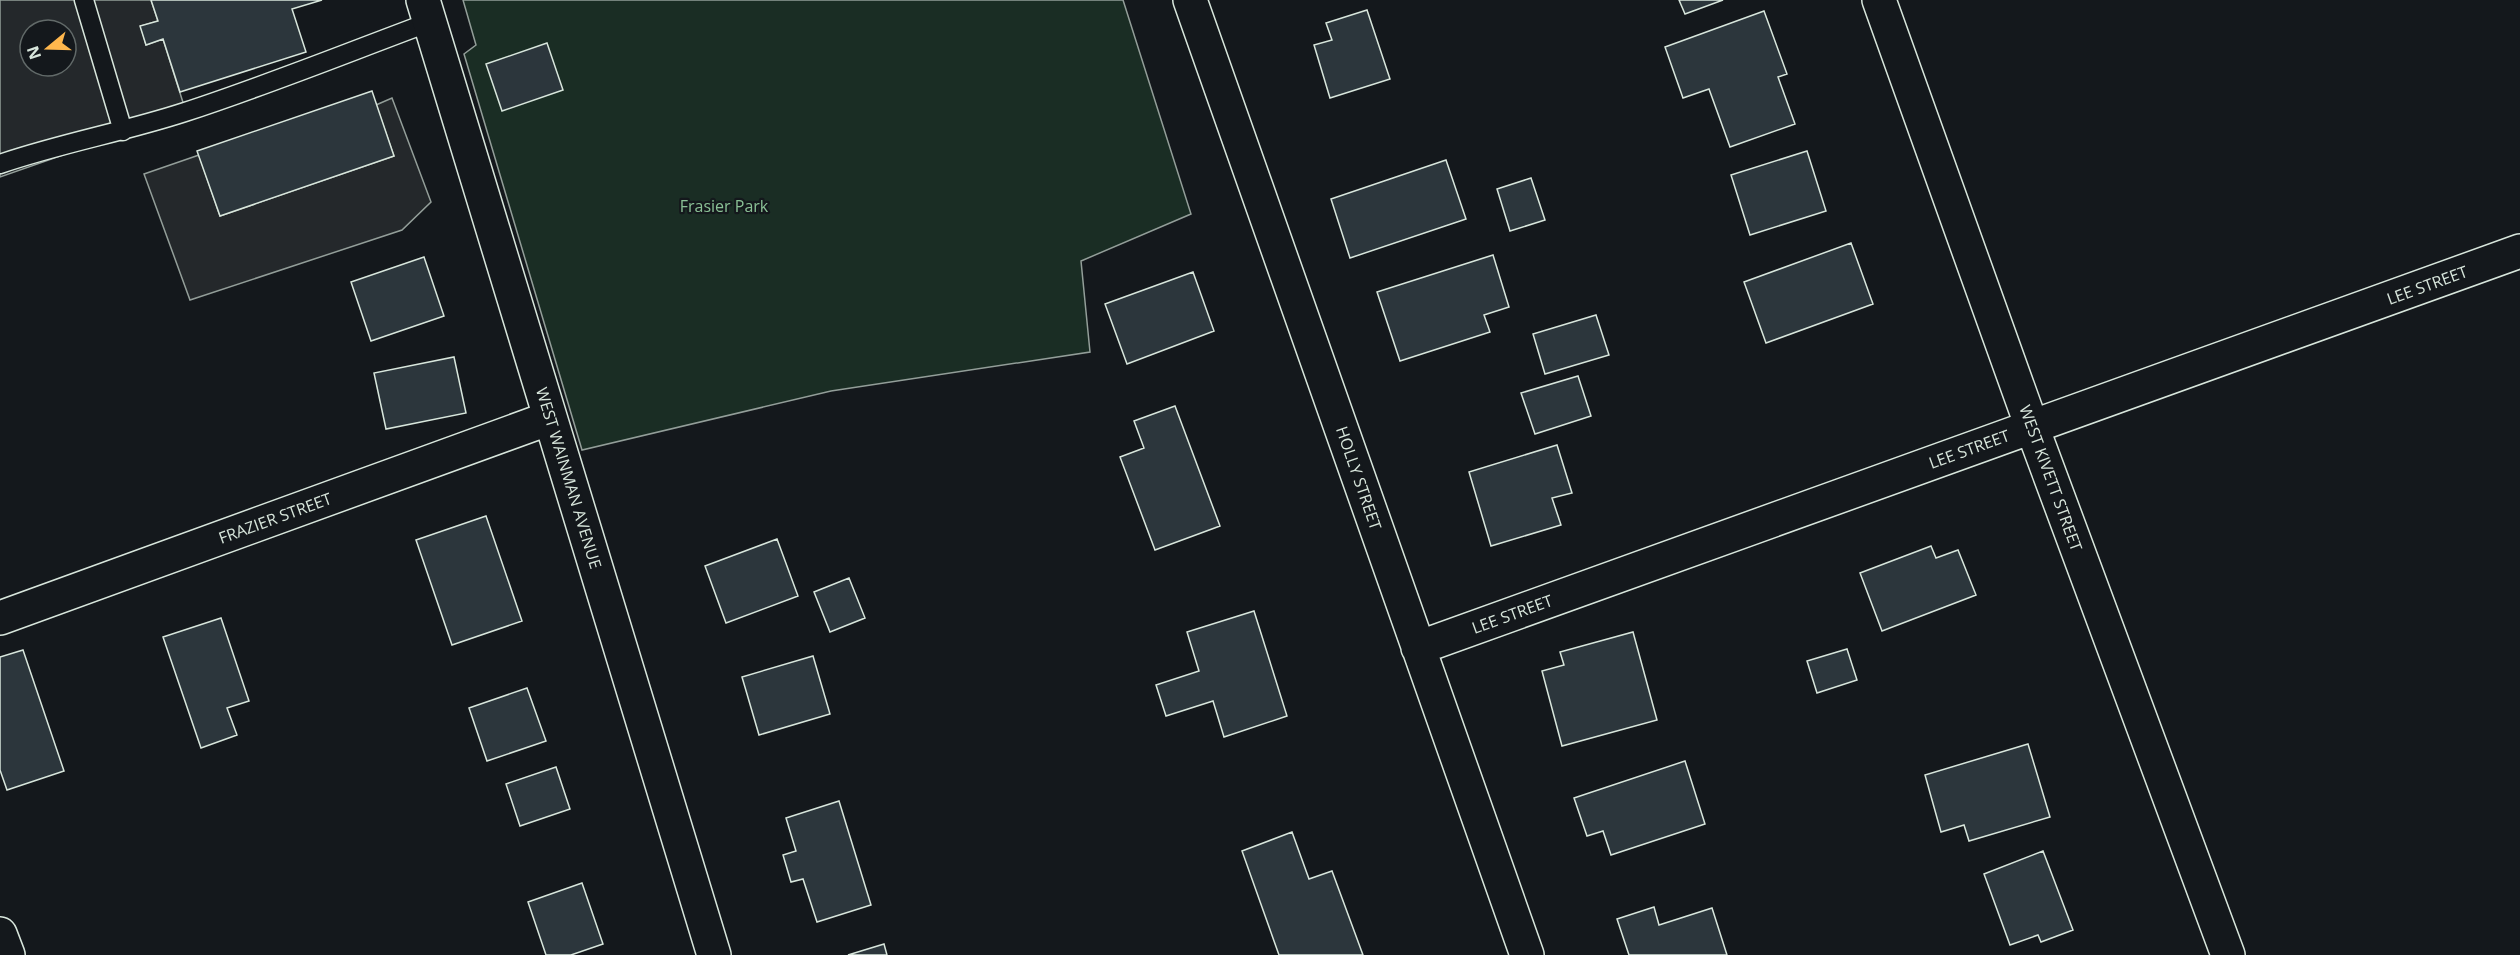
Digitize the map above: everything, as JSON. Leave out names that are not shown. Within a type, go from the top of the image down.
[{"type":"street","name":"HOLLY STREET","points":[[1190,0],[1527,955]]},
{"type":"street","name":"WEST KIVETT STREET","points":[[1879,0],[2032,427],[2228,955]]},
{"type":"street","name":"WEST WAINMAN AVENUE","points":[[427,11],[714,955]]},
{"type":"street","name":"LEE STREET","points":[[1418,648],[2520,251]]},
{"type":"street","name":"FRAZIER STREET","points":[[0,618],[550,418]]},
{"type":"street","points":[[0,934],[8,955]]},
{"type":"lane","points":[[84,0],[123,131]]},
{"type":"lane","points":[[0,164],[49,147],[123,131],[186,112],[427,11]]},
{"type":"green space","name":"Frasier Park","points":[[463,0],[1123,0],[1191,214],[1081,261],[1090,352],[831,391],[582,450],[464,54],[476,45]]},
{"type":"shaded area","points":[[0,0],[151,0],[158,21],[141,26],[146,45],[163,39],[186,112],[0,177]]},
{"type":"shaded area","points":[[392,98],[431,202],[402,230],[190,300],[144,174],[199,155],[220,216],[394,156],[376,105]]},
{"type":"building","points":[[151,0],[322,0],[292,9],[306,52],[180,92],[163,39],[146,45],[140,26],[158,21]]},
{"type":"building","points":[[1679,0],[1723,0],[1685,14]]},
{"type":"building","points":[[1367,10],[1390,79],[1330,98],[1314,45],[1332,40],[1326,23]]},
{"type":"building","points":[[1764,11],[1787,74],[1778,77],[1795,124],[1730,147],[1709,89],[1683,98],[1665,47]]},
{"type":"building","points":[[547,43],[563,90],[502,111],[486,64]]},
{"type":"building","points":[[372,91],[394,156],[220,216],[197,151]]},
{"type":"building","points":[[1807,151],[1826,211],[1750,235],[1731,175]]},
{"type":"building","points":[[1446,160],[1466,219],[1350,258],[1331,199]]},
{"type":"building","points":[[1531,178],[1545,220],[1510,231],[1497,189]]},
{"type":"building","points":[[1851,243],[1873,304],[1766,343],[1744,282]]},
{"type":"building","points":[[1493,255],[1509,307],[1484,315],[1490,332],[1400,361],[1377,292]]},
{"type":"building","points":[[424,257],[444,316],[371,341],[351,282]]},
{"type":"building","points":[[1193,272],[1214,331],[1127,364],[1105,304]]},
{"type":"building","points":[[1596,315],[1609,355],[1545,374],[1533,334]]},
{"type":"building","points":[[454,357],[466,413],[386,429],[374,373]]},
{"type":"building","points":[[1578,376],[1591,416],[1535,434],[1521,393]]},
{"type":"building","points":[[1175,406],[1220,526],[1155,550],[1120,457],[1144,448],[1134,421]]},
{"type":"building","points":[[1557,445],[1572,493],[1552,498],[1561,525],[1491,546],[1469,472]]},
{"type":"building","points":[[486,516],[522,621],[452,645],[416,540]]},
{"type":"building","points":[[777,539],[798,596],[726,623],[705,566]]},
{"type":"building","points":[[1931,546],[1936,558],[1958,550],[1976,595],[1882,631],[1860,573]]},
{"type":"building","points":[[849,578],[865,618],[830,632],[814,592]]},
{"type":"building","points":[[1254,611],[1287,716],[1224,737],[1213,701],[1166,716],[1156,685],[1199,671],[1187,632]]},
{"type":"building","points":[[221,618],[249,701],[227,708],[237,735],[201,748],[163,637]]},
{"type":"building","points":[[1633,632],[1657,720],[1562,746],[1542,671],[1564,665],[1560,652]]},
{"type":"building","points":[[1847,649],[1857,680],[1817,693],[1807,661]]},
{"type":"building","points":[[23,650],[64,771],[7,790],[0,770],[0,657]]},
{"type":"building","points":[[813,656],[830,714],[759,735],[742,677]]},
{"type":"building","points":[[527,688],[546,741],[487,761],[469,708]]},
{"type":"building","points":[[2028,744],[2050,817],[1969,841],[1964,825],[1941,832],[1925,775]]},
{"type":"building","points":[[1685,761],[1705,824],[1611,855],[1603,831],[1587,836],[1574,798]]},
{"type":"building","points":[[556,767],[570,809],[520,826],[506,784]]},
{"type":"building","points":[[839,801],[871,905],[817,922],[803,879],[791,882],[783,855],[796,851],[786,818]]},
{"type":"building","points":[[1292,832],[1309,879],[1332,871],[1363,955],[1279,955],[1242,851]]},
{"type":"building","points":[[2043,851],[2073,930],[2041,942],[2038,935],[2010,945],[1984,874]]},
{"type":"building","points":[[582,883],[603,944],[571,955],[546,955],[528,902]]},
{"type":"building","points":[[1654,907],[1659,925],[1712,908],[1727,955],[1629,955],[1617,919]]},
{"type":"building","points":[[884,944],[887,955],[848,955]]}]
